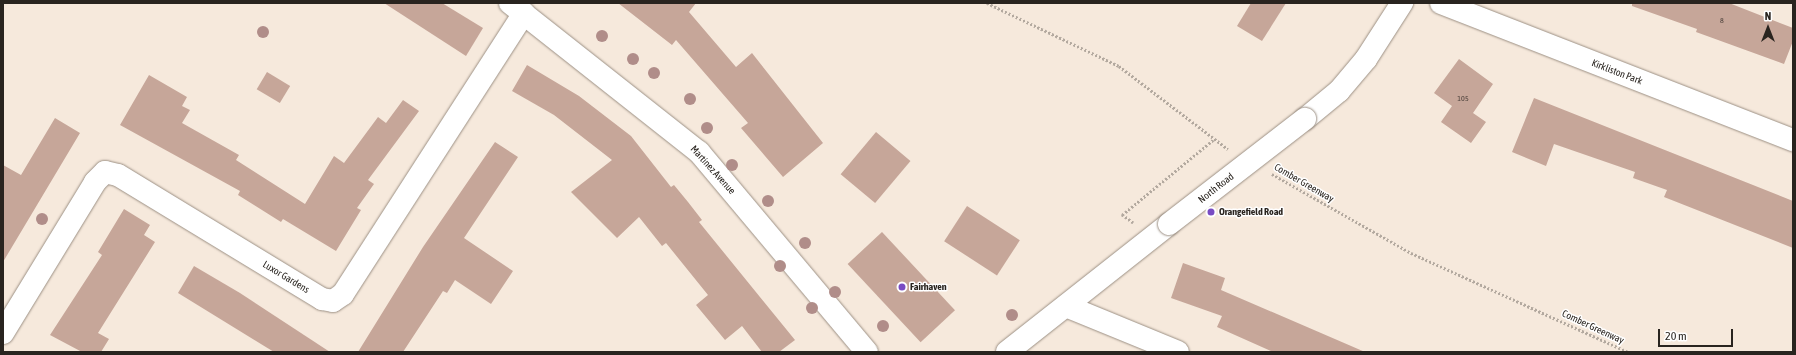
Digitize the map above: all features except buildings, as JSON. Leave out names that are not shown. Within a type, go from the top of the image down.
[{"type":"street","name":"North Road","points":[[1007,352],[1339,91],[1366,59],[1402,3]]},
{"type":"street","name":"Kirkliston Park","points":[[1441,3],[1793,140]]},
{"type":"street","name":"Luxor Gardens","points":[[3,333],[95,182],[105,172],[118,174],[322,299],[333,301],[343,294],[517,8]]},
{"type":"street","name":"Martinez Avenue","points":[[517,8],[699,152],[867,352]]},
{"type":"street","points":[[1066,306],[1178,352]]},
{"type":"path","points":[[987,3],[1119,66],[1213,140],[1233,152]]},
{"type":"path","points":[[1122,215],[1213,140]]},
{"type":"path","name":"Comber Greenway","points":[[1267,171],[1411,253],[1628,352]]},
{"type":"place","name":"Orangefield Road","points":[[1211,212]]},
{"type":"place","name":"Fairhaven","points":[[902,287]]}]
